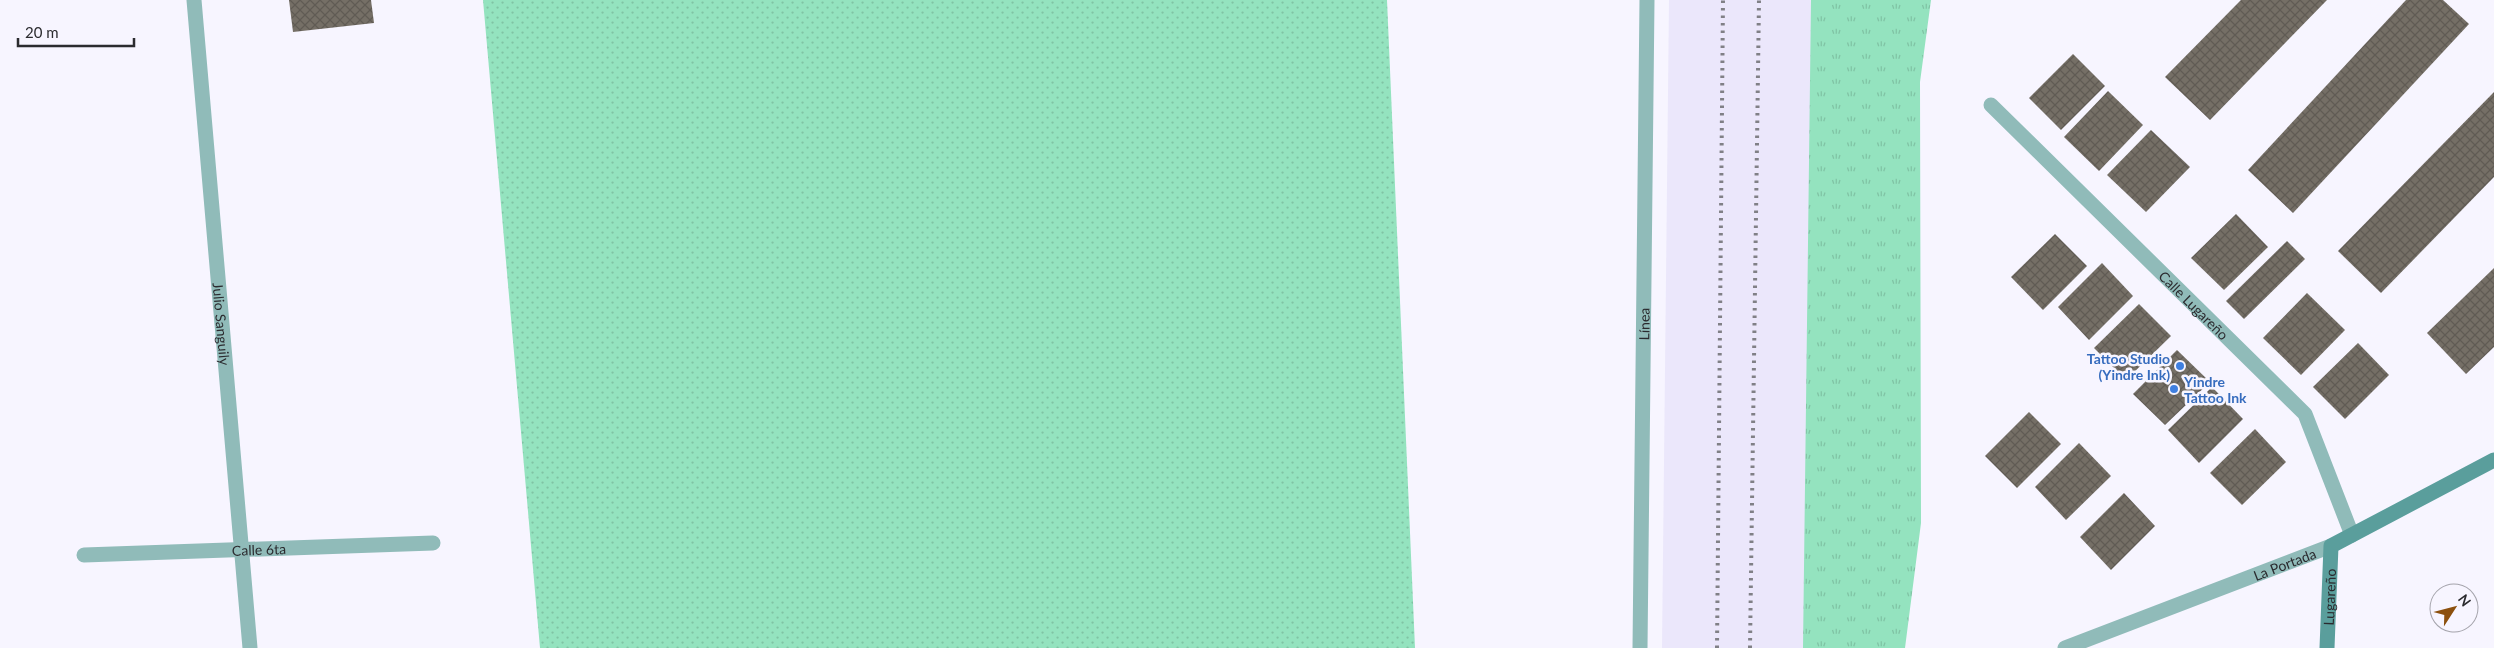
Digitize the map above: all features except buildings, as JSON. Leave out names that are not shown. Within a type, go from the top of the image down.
[{"type":"street","name":"Julio Sanguily","points":[[194,0],[250,648]]},
{"type":"street","name":"Línea","points":[[1640,648],[1647,0]]},
{"type":"street","name":"Calle Lugareño","points":[[1991,105],[2305,414],[2352,535]]},
{"type":"street","name":"La Portada","points":[[2065,648],[2331,546],[2494,460]]},
{"type":"street","name":"Calle 6ta","points":[[84,555],[433,543]]},
{"type":"street","name":"Lugareño","points":[[2327,648],[2331,546]]},
{"type":"shaded area","points":[[1669,0],[1812,0],[1806,648],[1662,648]]},
{"type":"green space","points":[[483,0],[1387,0],[1415,648],[540,648]]},
{"type":"green space","points":[[1811,0],[1931,0],[1920,82],[1921,523],[1905,648],[1803,648]]},
{"type":"railway","points":[[1717,648],[1723,0]]},
{"type":"railway","points":[[1750,648],[1759,0]]},
{"type":"place","name":"Tattoo Studio (Yindre Ink)","points":[[2180,366]]},
{"type":"place","name":"Yindre Tattoo Ink","points":[[2174,389]]}]
